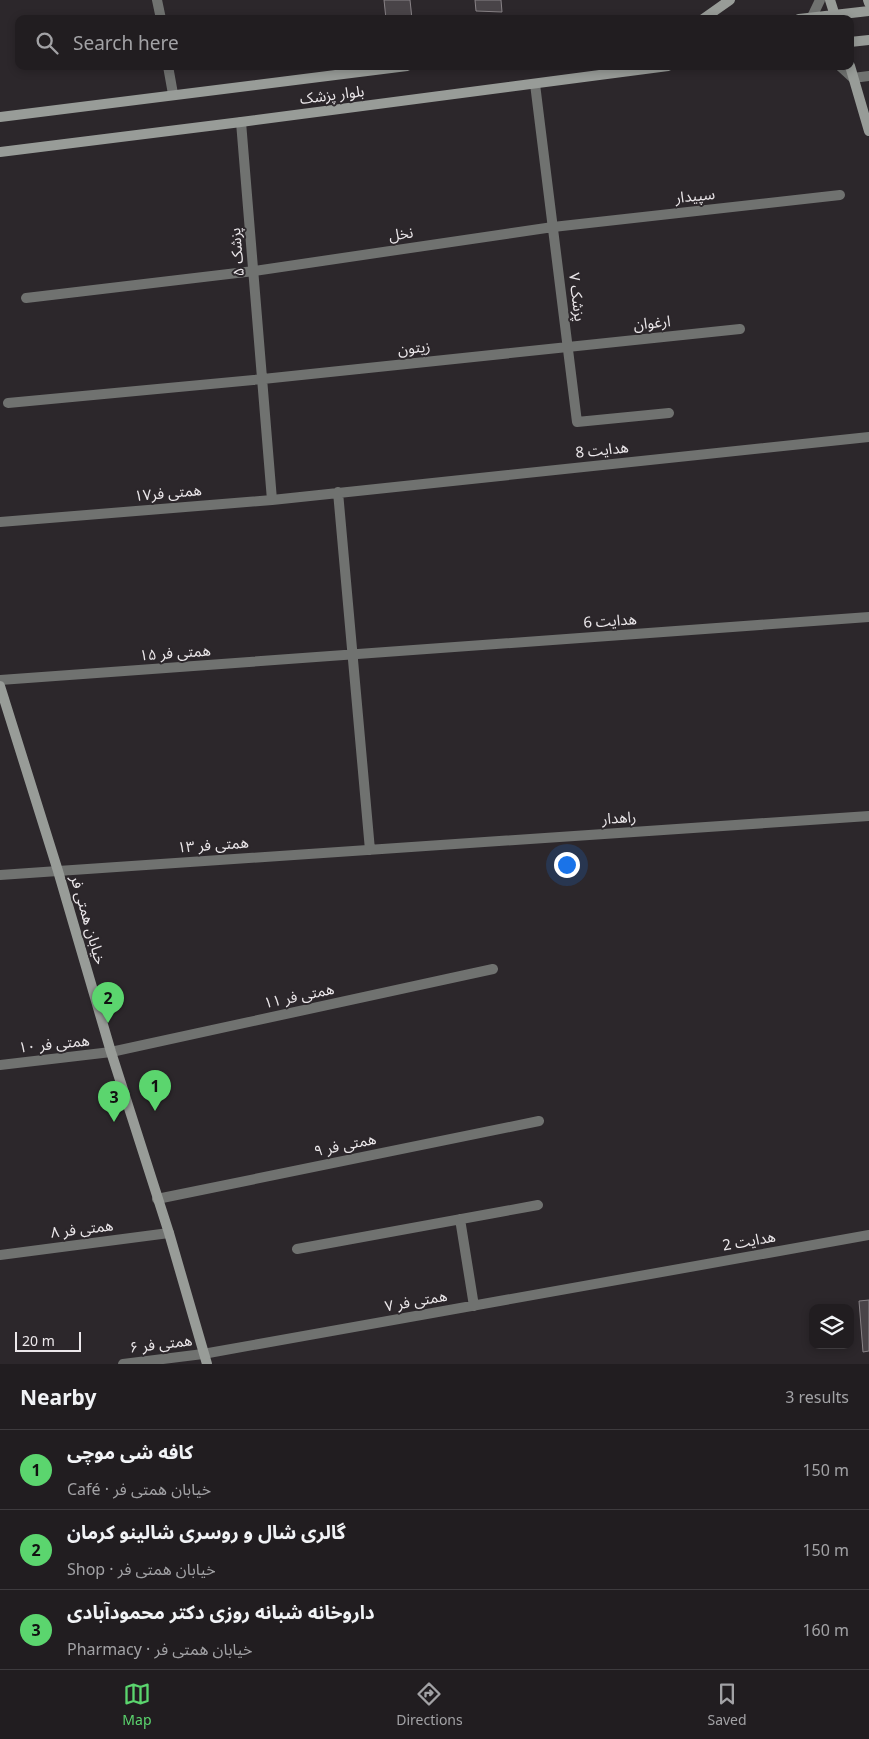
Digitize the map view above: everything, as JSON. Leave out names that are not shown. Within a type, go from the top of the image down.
[{"type":"main road","points":[[709,15],[730,0]]},
{"type":"main road","points":[[830,0],[834,15]]},
{"type":"main road","points":[[846,15],[869,11]]},
{"type":"main road","points":[[854,42],[869,40]]},
{"type":"main road","name":"بلوار پزشک","points":[[0,117],[374,70]]},
{"type":"main road","name":"بلوار پزشک","points":[[0,152],[638,70]]},
{"type":"main road","points":[[851,70],[869,131]]},
{"type":"main road","name":"خیابان همتی فر","points":[[0,686],[58,871],[111,1052],[169,1233],[205,1359]]},
{"type":"street","points":[[158,0],[160,15]]},
{"type":"street","points":[[812,15],[820,0]]},
{"type":"street","points":[[169,70],[173,94]]},
{"type":"street","points":[[844,70],[853,78],[869,76]]},
{"type":"street","name":"پزشک ۷","points":[[535,84],[577,422],[669,413]]},
{"type":"street","name":"پزشک ۵","points":[[241,122],[272,500]]},
{"type":"street","name":"سپیدار","points":[[553,227],[840,195]]},
{"type":"street","name":"نخل","points":[[26,298],[254,271],[553,227]]},
{"type":"street","name":"ارغوان","points":[[568,347],[740,329]]},
{"type":"street","name":"زیتون","points":[[8,403],[568,347]]},
{"type":"street","name":"هدایت 8","points":[[338,492],[869,437]]},
{"type":"street","points":[[338,492],[370,850]]},
{"type":"street","name":"همتی فر۱۷","points":[[0,522],[272,500],[338,492]]},
{"type":"street","name":"هدایت 6","points":[[353,655],[869,617]]},
{"type":"street","name":"همتی فر ۱۵","points":[[0,680],[353,655]]},
{"type":"street","name":"راهدار","points":[[370,850],[869,816]]},
{"type":"street","name":"همتی فر ۱۳","points":[[0,875],[370,850]]},
{"type":"street","name":"همتی فر ۱۱","points":[[111,1052],[493,969]]},
{"type":"street","name":"همتی فر ۱۰","points":[[0,1065],[111,1052]]},
{"type":"street","name":"همتی فر ۹","points":[[158,1199],[538,1121]]},
{"type":"street","points":[[297,1248],[538,1205]]},
{"type":"street","points":[[460,1220],[474,1306]]},
{"type":"street","name":"همتی فر ۸","points":[[0,1255],[169,1233]]},
{"type":"street","name":"هدایت 2","points":[[634,1277],[869,1235]]},
{"type":"street","name":"همتی فر ۷","points":[[205,1359],[474,1306],[634,1277]]},
{"type":"street","name":"همتی فر ۶","points":[[123,1364],[205,1359]]},
{"type":"building","points":[[384,0],[410,0],[412,15],[386,15]]},
{"type":"building","points":[[475,0],[501,0],[502,12],[476,11]]},
{"type":"building","points":[[869,1300],[869,1351],[863,1352],[859,1301]]},
{"type":"place","name":"گالری شال و روسری شالینو کرمان","points":[[108,1023]]},
{"type":"place","name":"کافه شی موچی","points":[[155,1111]]},
{"type":"place","name":"داروخانه‌ شبانه روزی دکتر محمودآبادی","points":[[114,1122]]}]
